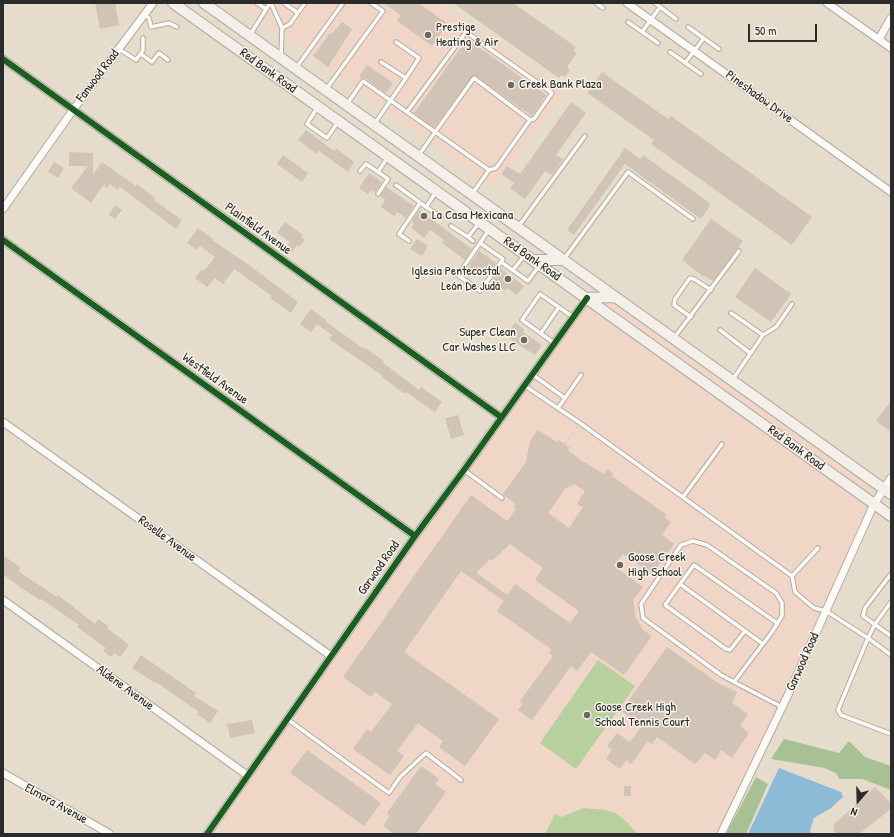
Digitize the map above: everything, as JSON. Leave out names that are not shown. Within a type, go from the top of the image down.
[{"type":"main road","name":"Red Bank Road","points":[[173,3],[891,516]]},
{"type":"main road","name":"Red Bank Road","points":[[204,3],[887,491]]},
{"type":"main road","points":[[533,260],[563,260]]},
{"type":"main road","points":[[587,298],[614,297]]},
{"type":"street","name":"Fanwood Road","points":[[3,209],[73,110],[153,3]]},
{"type":"street","name":"Pineshadow Drive","points":[[627,3],[891,192]]},
{"type":"street","points":[[827,3],[891,48]]},
{"type":"street","points":[[879,39],[891,18]]},
{"type":"street","name":"Plainfield Avenue","points":[[3,59],[501,417]]},
{"type":"street","name":"Westfield Avenue","points":[[3,240],[415,536]]},
{"type":"street","name":"Garwood Road","points":[[207,834],[415,536],[533,375],[587,298]]},
{"type":"street","name":"Roselle Avenue","points":[[3,422],[331,656]]},
{"type":"street","name":"Garwood Road","points":[[721,834],[782,707],[874,504],[887,491],[891,478]]},
{"type":"street","name":"Aldene Avenue","points":[[3,600],[247,775]]},
{"type":"street","name":"Elmora Avenue","points":[[3,773],[110,834]]},
{"type":"lane","points":[[257,3],[266,9]]},
{"type":"lane","points":[[250,36],[271,3],[282,28],[281,58]]},
{"type":"lane","points":[[284,3],[298,13]]},
{"type":"lane","points":[[282,28],[290,24],[305,3]]},
{"type":"lane","points":[[296,68],[344,3]]},
{"type":"lane","points":[[326,89],[383,11],[371,3]]},
{"type":"lane","points":[[596,3],[603,8]]},
{"type":"lane","points":[[654,3],[676,19]]},
{"type":"lane","points":[[642,32],[660,7]]},
{"type":"lane","points":[[144,14],[149,18],[151,27],[169,23],[177,27]]},
{"type":"lane","points":[[628,22],[658,44]]},
{"type":"lane","points":[[688,27],[719,49]]},
{"type":"lane","points":[[407,112],[466,32],[552,93],[534,119],[530,120],[496,168],[489,170],[472,194]]},
{"type":"lane","points":[[119,49],[136,60],[143,50],[143,38]]},
{"type":"lane","points":[[685,63],[704,38]]},
{"type":"lane","points":[[374,124],[419,58],[396,42]]},
{"type":"lane","points":[[670,52],[700,74]]},
{"type":"lane","points":[[141,54],[152,62],[158,53],[168,60]]},
{"type":"lane","points":[[382,62],[406,78]]},
{"type":"lane","points":[[418,156],[474,78],[530,120]]},
{"type":"lane","points":[[347,104],[363,81],[489,170]]},
{"type":"lane","points":[[318,107],[307,124],[327,138],[339,122]]},
{"type":"lane","points":[[517,228],[585,136]]},
{"type":"lane","points":[[378,172],[388,157]]},
{"type":"lane","points":[[360,171],[366,164],[388,179],[378,194]]},
{"type":"lane","points":[[563,260],[628,172],[693,219]]},
{"type":"lane","points":[[396,185],[441,217]]},
{"type":"lane","points":[[426,207],[437,191]]},
{"type":"lane","points":[[409,241],[399,234],[420,202]]},
{"type":"lane","points":[[468,237],[479,222]]},
{"type":"lane","points":[[451,226],[473,241]]},
{"type":"lane","points":[[480,243],[503,259],[480,292],[458,275],[480,243],[490,229]]},
{"type":"lane","points":[[674,339],[740,251]]},
{"type":"lane","points":[[501,262],[528,282],[533,260]]},
{"type":"lane","points":[[513,270],[533,260]]},
{"type":"lane","points":[[691,317],[674,305],[675,299],[690,278],[711,290]]},
{"type":"lane","points":[[555,343],[522,320],[540,294],[573,317]]},
{"type":"lane","points":[[732,380],[763,335],[776,326],[792,304]]},
{"type":"lane","points":[[541,333],[559,307]]},
{"type":"lane","points":[[731,313],[763,335]]},
{"type":"lane","points":[[720,330],[750,353]]},
{"type":"lane","points":[[533,375],[565,398]]},
{"type":"lane","points":[[558,408],[581,375]]},
{"type":"lane","points":[[525,386],[684,497],[792,576],[794,592],[814,608],[826,611],[891,655]]},
{"type":"lane","points":[[684,497],[722,444]]},
{"type":"lane","points":[[464,470],[502,498]]},
{"type":"lane","points":[[734,682],[782,616],[782,603],[776,593],[707,545],[693,541],[682,545],[641,604],[643,618],[721,675],[734,682],[782,707]]},
{"type":"lane","points":[[792,576],[818,548]]},
{"type":"lane","points":[[745,631],[730,650],[726,649],[665,605],[694,565],[698,566],[777,623]]},
{"type":"lane","points":[[891,574],[865,608],[863,616],[891,636]]},
{"type":"lane","points":[[680,584],[763,644]]},
{"type":"lane","points":[[891,602],[875,624],[868,638],[838,710],[841,715],[891,734]]},
{"type":"lane","points":[[287,719],[389,793],[400,777],[426,753],[461,780]]},
{"type":"path","points":[[565,444],[580,423]]},
{"type":"shaded area","points":[[237,3],[440,3],[557,86],[564,96],[499,181],[488,185]]},
{"type":"shaded area","name":"Goose Creek High School","points":[[592,289],[880,494],[721,834],[207,834]]},
{"type":"green space","name":"Goose Creek High School Tennis Court","points":[[598,660],[635,686],[576,769],[540,743]]},
{"type":"green space","points":[[784,739],[839,753],[849,741],[865,757],[891,766],[891,790],[862,779],[839,779],[837,774],[825,768],[771,759]]},
{"type":"green space","points":[[756,777],[768,784],[746,834],[726,834]]},
{"type":"green space","points":[[583,808],[605,810],[615,813],[628,823],[637,834],[545,834],[555,814],[562,817]]},
{"type":"water","points":[[779,768],[841,792],[843,797],[831,808],[814,818],[810,830],[811,834],[748,834]]},
{"type":"building","points":[[95,3],[115,3],[119,25],[100,29]]},
{"type":"building","name":"Prestige Heating & Air","points":[[383,3],[418,3],[448,24],[432,46],[397,21],[401,15]]},
{"type":"building","points":[[453,3],[513,3],[576,47],[573,51],[577,53],[567,67],[570,70],[565,77],[562,75],[559,78]]},
{"type":"building","points":[[342,22],[352,29],[328,67],[313,56],[330,33],[332,34]]},
{"type":"building","name":"Creek Bank Plaza","points":[[467,39],[546,95],[532,116],[474,75],[434,128],[414,113]]},
{"type":"building","points":[[367,65],[393,83],[386,93],[365,78],[359,77]]},
{"type":"building","points":[[602,72],[668,119],[671,116],[812,217],[792,245],[651,144],[654,140],[587,93]]},
{"type":"building","points":[[571,102],[586,113],[556,155],[563,159],[552,175],[545,171],[525,199],[510,188],[514,183],[501,174],[507,166],[520,174]]},
{"type":"building","points":[[306,130],[334,151],[336,148],[354,162],[348,172],[319,151],[317,154],[298,140]]},
{"type":"building","points":[[625,148],[640,159],[643,155],[711,204],[701,219],[625,164],[574,235],[567,230]]},
{"type":"building","points":[[69,152],[93,153],[93,174],[102,162],[136,186],[137,184],[155,198],[154,200],[182,220],[176,229],[120,187],[118,190],[110,184],[107,188],[103,185],[91,203],[71,188],[88,166],[69,166]]},
{"type":"building","points":[[283,155],[308,173],[302,182],[277,164]]},
{"type":"building","points":[[54,162],[64,168],[58,178],[48,172]]},
{"type":"building","points":[[369,173],[382,182],[375,193],[371,190],[368,194],[359,188]]},
{"type":"building","points":[[386,187],[414,206],[406,218],[397,212],[394,216],[381,207],[385,199],[380,196]]},
{"type":"building","points":[[115,205],[122,210],[115,219],[109,215]]},
{"type":"building","points":[[419,210],[472,249],[465,260],[442,243],[444,240],[430,230],[424,238],[411,228],[414,224],[412,221]]},
{"type":"building","points":[[711,219],[743,241],[713,281],[705,276],[704,277],[682,260]]},
{"type":"building","points":[[285,222],[303,235],[301,237],[305,240],[299,247],[297,245],[291,253],[285,249],[290,242],[277,233]]},
{"type":"building","points":[[198,228],[213,239],[212,240],[249,265],[298,302],[291,313],[270,298],[272,296],[234,269],[223,284],[215,278],[207,287],[195,278],[202,269],[204,271],[215,257],[200,246],[197,250],[187,243]]},
{"type":"building","points":[[417,239],[428,246],[422,256],[410,249]]},
{"type":"building","points":[[479,251],[496,263],[487,276],[468,267]]},
{"type":"building","name":"Iglesia Pentecostal León De Judá","points":[[500,268],[524,286],[517,295],[507,288],[505,291],[492,280]]},
{"type":"building","points":[[755,268],[791,294],[771,322],[735,297]]},
{"type":"building","points":[[311,309],[327,321],[326,322],[364,349],[365,348],[384,361],[383,363],[419,390],[421,387],[442,402],[435,412],[406,392],[405,394],[382,377],[383,376],[329,339],[332,335],[317,324],[311,332],[300,324]]},
{"type":"building","name":"Super Clean Car Washes LLC","points":[[515,323],[525,330],[523,332],[542,345],[535,355],[506,336]]},
{"type":"building","points":[[891,401],[891,432],[876,421]]},
{"type":"building","points":[[458,415],[464,435],[451,439],[445,418]]},
{"type":"building","points":[[538,430],[557,442],[559,440],[570,448],[568,450],[579,459],[604,474],[607,469],[614,474],[612,476],[667,515],[665,518],[671,522],[662,535],[674,544],[652,574],[623,554],[614,566],[643,587],[633,600],[636,618],[643,630],[652,636],[624,675],[591,652],[577,671],[571,666],[532,720],[518,710],[523,703],[520,701],[553,656],[549,653],[551,649],[497,611],[504,601],[461,571],[404,652],[499,719],[465,766],[439,747],[443,741],[418,723],[397,751],[404,756],[390,775],[353,749],[367,729],[371,732],[392,704],[375,692],[371,697],[343,677],[471,495],[507,521],[516,509],[514,507],[516,505],[503,494],[526,462],[530,441]],"holes":[[[574,484],[585,491],[577,504],[583,507],[569,528],[548,513],[566,488]],[[510,544],[543,568],[535,580],[579,611],[570,623],[515,584],[507,595],[478,574],[477,572],[490,559],[492,561]]]},
{"type":"building","points":[[3,555],[21,568],[18,571],[57,597],[58,595],[95,624],[98,619],[108,626],[107,628],[129,645],[120,657],[114,653],[111,657],[103,651],[106,648],[77,627],[79,625],[41,599],[40,600],[21,588],[3,574]]},
{"type":"building","points":[[667,647],[718,683],[737,692],[732,703],[748,714],[740,726],[749,733],[732,758],[721,750],[715,760],[705,753],[695,764],[657,737],[652,744],[648,741],[631,764],[626,760],[620,769],[606,759],[612,750],[607,746],[617,733],[630,742],[642,726],[621,711]]},
{"type":"building","points":[[141,655],[196,693],[194,696],[218,711],[210,723],[197,714],[199,712],[156,682],[155,683],[132,668]]},
{"type":"building","points":[[252,720],[255,733],[230,738],[227,724]]},
{"type":"building","points":[[307,750],[381,803],[364,826],[290,773]]},
{"type":"building","points":[[421,766],[439,779],[435,784],[446,792],[416,834],[394,834],[383,826],[390,816],[387,813]]},
{"type":"building","points":[[624,786],[631,786],[631,796],[624,796]]},
{"type":"building","points":[[875,787],[891,803],[891,809],[859,834],[837,834],[833,830],[835,828],[833,825]]},
{"type":"cycle path","points":[[3,59],[501,417]]},
{"type":"cycle path","points":[[3,240],[415,536]]},
{"type":"cycle path","points":[[207,834],[415,536],[587,298]]},
{"type":"place","name":"Prestige Heating & Air","points":[[428,35]]},
{"type":"place","name":"Creek Bank Plaza","points":[[511,85]]},
{"type":"place","name":"La Casa Mexicana","points":[[424,216]]},
{"type":"place","name":"Iglesia Pentecostal León De Judá","points":[[508,279]]},
{"type":"place","name":"Super Clean Car Washes LLC","points":[[524,340]]},
{"type":"place","name":"Goose Creek High School","points":[[620,565]]},
{"type":"place","name":"Goose Creek High School Tennis Court","points":[[587,715]]}]
